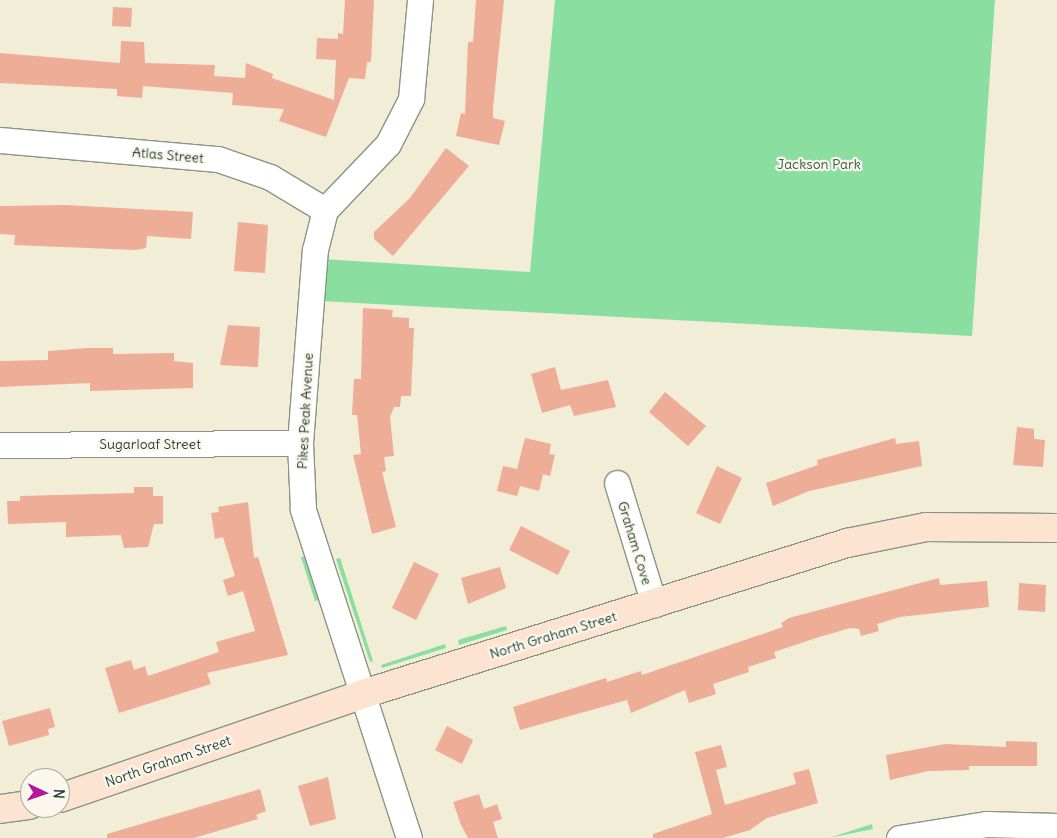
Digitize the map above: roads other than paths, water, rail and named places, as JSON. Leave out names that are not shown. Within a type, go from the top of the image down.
[{"type":"main road","name":"North Graham Street","points":[[70,795],[363,694],[886,533],[966,525],[1057,528]]},
{"type":"main road","points":[[0,809],[20,806]]},
{"type":"street","points":[[324,210],[388,144],[411,99],[420,0]]},
{"type":"street","name":"Atlas Street","points":[[0,140],[218,159],[270,177],[324,210]]},
{"type":"street","name":"Pikes Peak Avenue","points":[[324,210],[315,250],[300,443],[303,510],[408,838]]},
{"type":"street","name":"Sugarloaf Street","points":[[0,445],[300,443]]},
{"type":"street","name":"Graham Cove","points":[[617,483],[654,604]]},
{"type":"street","points":[[899,838],[986,824],[1057,826]]},
{"type":"park label","name":"Jackson Park","points":[[819,164]]}]
